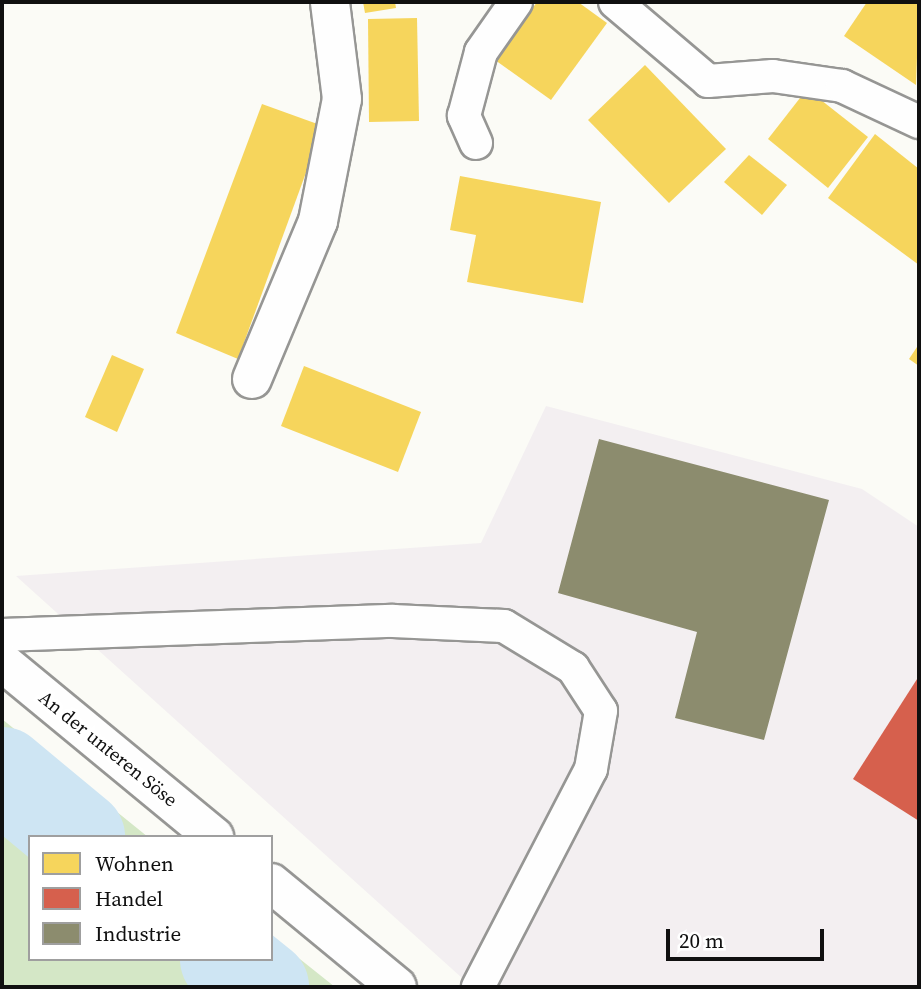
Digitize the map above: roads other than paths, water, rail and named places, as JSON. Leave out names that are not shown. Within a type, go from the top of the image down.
[{"type":"street","points":[[252,379],[318,221],[342,99],[330,2]]},
{"type":"street","name":"An der unteren Söse","points":[[2,662],[213,835]]},
{"type":"street","points":[[273,885],[397,987]]},
{"type":"lane","points":[[476,143],[464,116],[481,51],[516,2]]},
{"type":"lane","points":[[615,2],[708,81],[772,76],[842,86],[919,122]]},
{"type":"lane","points":[[2,635],[393,621],[503,626],[573,668],[601,710],[591,769],[478,987]]},
{"type":"waterway","points":[[2,774],[76,835]]},
{"type":"waterway","points":[[230,961],[262,987]]}]
